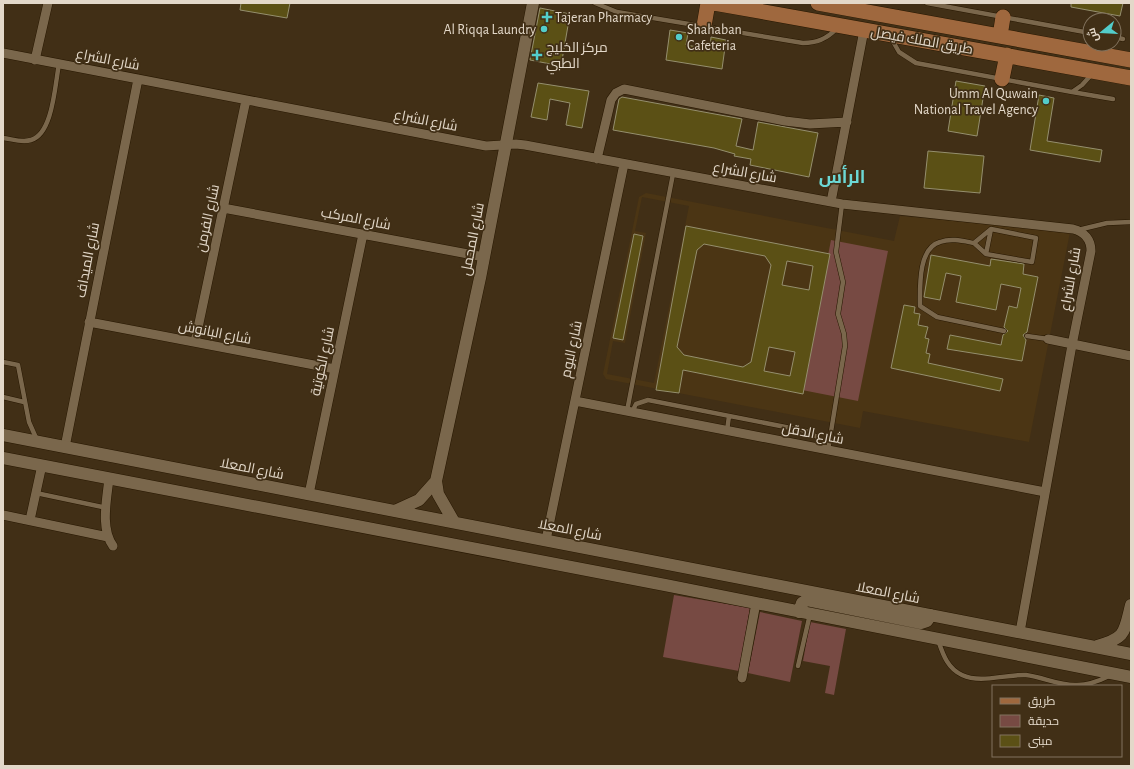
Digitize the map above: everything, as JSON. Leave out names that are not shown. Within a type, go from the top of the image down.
[{"type":"main road","points":[[704,26],[708,3]]},
{"type":"main road","name":"طريق الملك فيصل","points":[[714,3],[1131,78]]},
{"type":"main road","name":"طريق الملك فيصل","points":[[818,3],[852,6],[1000,36],[1091,49],[1131,60]]},
{"type":"main road","points":[[1000,36],[1003,17]]},
{"type":"main road","points":[[1002,79],[1007,55]]},
{"type":"street","points":[[36,60],[48,3]]},
{"type":"street","name":"شارع المحمل","points":[[454,522],[438,494],[436,481],[484,257],[533,3]]},
{"type":"street","points":[[831,202],[864,30]]},
{"type":"street","name":"شارع الشراع","points":[[3,53],[486,146],[506,144],[526,145],[673,174],[842,204],[1078,230],[1088,238],[1091,251],[1072,345],[1020,632]]},
{"type":"street","name":"شارع الميداف","points":[[65,447],[138,79]]},
{"type":"street","points":[[597,159],[611,100],[616,93],[624,89],[785,121],[810,124],[847,122]]},
{"type":"street","name":"شارع الفرمن","points":[[195,342],[246,100]]},
{"type":"street","name":"شارع البوم","points":[[546,540],[624,164]]},
{"type":"street","name":"شارع المركب","points":[[223,208],[484,257]]},
{"type":"street","name":"شارع الكوتية","points":[[309,494],[363,234]]},
{"type":"street","name":"شارع البانوش","points":[[90,322],[335,369]]},
{"type":"street","points":[[1048,340],[1131,356]]},
{"type":"street","name":"شارع الدقل","points":[[575,401],[1045,492]]},
{"type":"street","name":"شارع المعلا","points":[[3,435],[1131,654]]},
{"type":"street","points":[[3,458],[1131,677]]},
{"type":"street","points":[[30,520],[42,465]]},
{"type":"street","points":[[109,478],[106,525],[108,537],[113,546]]},
{"type":"street","name":"شارع المحمل","points":[[395,511],[420,500],[436,481]]},
{"type":"street","points":[[3,515],[108,537]]},
{"type":"street","points":[[804,613],[802,603],[807,600],[921,623],[927,621],[931,615]]},
{"type":"street","points":[[742,678],[756,603]]},
{"type":"street","points":[[1096,647],[1116,640],[1122,634],[1131,606]]},
{"type":"lane","points":[[595,3],[609,10],[808,43],[825,38],[839,25]]},
{"type":"lane","points":[[927,3],[1082,32]]},
{"type":"lane","points":[[890,34],[899,52],[909,60],[1113,99]]},
{"type":"lane","points":[[3,138],[30,141],[43,132],[48,123],[59,64]]},
{"type":"lane","points":[[1072,92],[1082,85],[1094,71]]},
{"type":"lane","points":[[629,412],[673,174]]},
{"type":"lane","points":[[824,450],[845,346],[844,334],[838,314],[843,282],[836,258],[842,204]]},
{"type":"lane","points":[[1078,230],[1108,222],[1131,222]]},
{"type":"lane","points":[[974,243],[991,229]]},
{"type":"lane","points":[[991,229],[1036,238],[1032,262],[986,254],[974,243],[948,240],[939,242],[930,247],[925,256],[921,279],[920,306],[937,317],[1004,331]]},
{"type":"lane","points":[[986,254],[991,229]]},
{"type":"lane","points":[[1027,336],[1048,340]]},
{"type":"lane","points":[[3,362],[18,365],[29,422],[38,442]]},
{"type":"lane","points":[[3,397],[24,402]]},
{"type":"lane","points":[[629,412],[636,404],[648,400],[810,432],[817,437],[824,450]]},
{"type":"lane","points":[[726,431],[729,416]]},
{"type":"lane","points":[[36,493],[107,508]]},
{"type":"lane","points":[[798,666],[804,613]]},
{"type":"lane","points":[[937,639],[943,655],[950,667],[967,677],[980,678],[1027,675],[1072,685]]},
{"type":"lane","points":[[1082,685],[1094,683],[1115,673]]},
{"type":"shaded area","points":[[646,193],[894,241],[900,216],[1070,232],[1029,442],[863,411],[860,428],[606,379],[603,374],[639,197]],"holes":[[[642,197],[689,206],[654,383],[607,374],[613,341],[625,343],[646,233],[635,231]]]},
{"type":"green space","points":[[831,240],[888,251],[858,401],[802,390]]},
{"type":"green space","points":[[674,595],[750,608],[739,671],[663,657]]},
{"type":"green space","points":[[760,612],[802,621],[790,682],[748,673]]},
{"type":"green space","points":[[810,622],[846,629],[834,695],[825,693],[830,666],[803,661]]},
{"type":"building","points":[[241,3],[290,3],[287,18],[240,10]]},
{"type":"building","points":[[1071,3],[1123,3],[1121,12],[1098,12],[1071,7]]},
{"type":"building","points":[[540,8],[570,14],[561,66],[530,60]]},
{"type":"building","points":[[670,30],[688,33],[686,45],[710,49],[711,37],[726,40],[722,69],[666,60]]},
{"type":"building","points":[[956,81],[985,86],[977,136],[948,131]]},
{"type":"building","points":[[538,83],[589,91],[582,128],[566,125],[570,103],[550,99],[547,120],[531,117]]},
{"type":"building","points":[[1039,95],[1054,98],[1047,141],[1102,150],[1100,162],[1030,150]]},
{"type":"building","points":[[622,97],[742,119],[736,146],[753,150],[758,122],[818,133],[809,177],[750,165],[751,159],[734,156],[735,154],[714,148],[613,130],[619,99]]},
{"type":"building","points":[[928,151],[984,156],[980,193],[924,188]]},
{"type":"building","points":[[686,226],[830,254],[803,394],[683,370],[679,393],[656,390]],"holes":[[[704,244],[765,256],[771,265],[751,362],[743,367],[684,355],[677,347],[697,250]],[[787,261],[813,266],[809,290],[782,285]],[[769,347],[795,352],[790,376],[764,371]]]},
{"type":"building","points":[[634,234],[643,236],[623,340],[613,338]]},
{"type":"building","points":[[931,255],[990,266],[991,259],[1024,264],[1023,274],[1038,277],[1027,332],[1023,335],[1026,340],[1022,361],[947,349],[950,335],[1001,345],[1003,335],[1008,331],[1004,327],[1009,306],[1017,308],[1021,288],[1001,284],[996,310],[956,302],[961,276],[946,273],[940,300],[924,297]]},
{"type":"building","points":[[904,305],[915,307],[914,313],[920,314],[918,325],[928,327],[925,338],[929,339],[926,353],[930,354],[928,363],[1003,379],[1000,391],[891,368]]},
{"type":"place","name":"Tajeran Pharmacy","points":[[547,17]]},
{"type":"place","name":"Al Riqqa Laundry","points":[[544,29]]},
{"type":"place","name":"Shahaban Cafeteria","points":[[679,37]]},
{"type":"place","name":"مركز الخليج الطبي","points":[[537,55]]},
{"type":"place","name":"Umm Al Quwain National Travel Agency","points":[[1046,101]]},
{"type":"district","name":"الرأس","points":[[842,177]]}]
